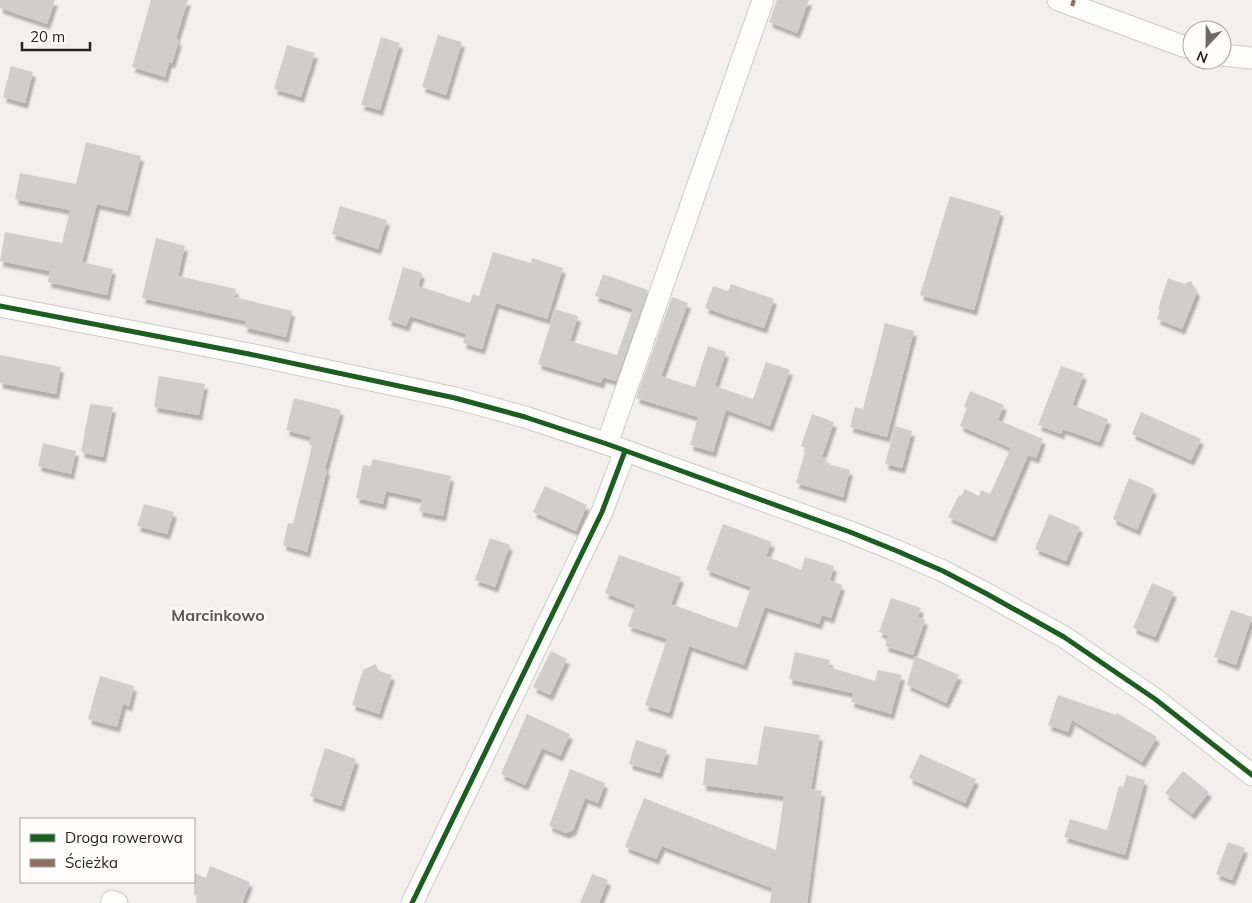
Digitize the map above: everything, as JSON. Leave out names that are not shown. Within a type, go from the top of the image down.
[{"type":"street","points":[[412,903],[602,512],[616,448],[764,0]]},
{"type":"street","points":[[1068,2],[1182,46]]},
{"type":"street","points":[[1232,56],[1252,58]]},
{"type":"street","points":[[0,306],[249,354],[455,398],[525,417],[616,448],[897,551],[987,594],[1064,637],[1155,699],[1252,775]]},
{"type":"building","points":[[0,0],[55,0],[47,24],[0,8]]},
{"type":"building","points":[[151,0],[188,0],[176,39],[179,40],[172,63],[169,62],[165,77],[132,67]]},
{"type":"building","points":[[777,0],[809,0],[797,33],[769,22]]},
{"type":"building","points":[[438,35],[462,42],[446,95],[422,87]]},
{"type":"building","points":[[381,37],[400,43],[380,110],[361,105]]},
{"type":"building","points":[[287,45],[315,53],[301,97],[274,89]]},
{"type":"building","points":[[11,66],[33,72],[25,103],[3,97]]},
{"type":"building","points":[[86,142],[141,156],[127,211],[97,204],[82,262],[113,269],[107,295],[48,282],[50,271],[0,261],[5,232],[62,243],[70,210],[15,199],[20,173],[76,184]]},
{"type":"building","points":[[950,196],[1001,211],[974,310],[920,295]]},
{"type":"building","points":[[340,206],[387,220],[378,249],[332,234]]},
{"type":"building","points":[[156,238],[185,246],[178,276],[236,289],[234,297],[292,311],[286,337],[244,327],[246,321],[142,298]]},
{"type":"building","points":[[493,252],[531,263],[532,258],[563,268],[547,319],[496,303],[482,349],[463,343],[466,334],[410,316],[406,326],[388,320],[403,267],[422,273],[418,286],[470,303],[473,294],[479,296]]},
{"type":"building","points":[[603,274],[648,290],[616,381],[603,377],[601,383],[538,364],[555,309],[578,316],[570,341],[617,355],[633,309],[595,296]]},
{"type":"building","points":[[1168,278],[1184,284],[1191,281],[1197,292],[1182,329],[1157,319],[1160,310],[1158,309]]},
{"type":"building","points":[[731,284],[774,299],[764,328],[705,308],[713,286],[728,291]]},
{"type":"building","points":[[672,297],[688,303],[661,376],[695,387],[708,346],[726,352],[715,386],[753,399],[766,362],[790,370],[770,426],[726,410],[713,452],[690,445],[698,417],[636,398]]},
{"type":"building","points":[[885,323],[914,331],[887,437],[850,427],[855,407],[863,409]]},
{"type":"building","points":[[0,355],[61,367],[56,394],[0,383]]},
{"type":"building","points":[[1061,366],[1084,374],[1072,405],[1108,419],[1099,442],[1063,429],[1061,434],[1038,425]]},
{"type":"building","points":[[159,376],[205,384],[199,415],[154,407]]},
{"type":"building","points":[[970,391],[1004,405],[998,420],[1043,439],[1036,458],[1028,455],[993,537],[948,517],[959,495],[961,496],[965,489],[979,496],[981,490],[990,494],[1011,448],[960,426],[967,408],[964,407]]},
{"type":"building","points":[[294,398],[341,410],[325,469],[327,470],[307,552],[283,545],[288,523],[293,524],[312,446],[309,445],[311,437],[286,430]]},
{"type":"building","points":[[90,404],[113,407],[103,457],[81,452]]},
{"type":"building","points":[[1141,412],[1201,439],[1191,460],[1132,434]]},
{"type":"building","points":[[812,414],[834,422],[822,457],[827,458],[825,463],[850,470],[843,497],[796,483],[806,448],[801,446]]},
{"type":"building","points":[[895,426],[912,431],[902,468],[885,464]]},
{"type":"building","points":[[43,443],[76,451],[71,474],[38,466]]},
{"type":"building","points":[[373,459],[451,476],[443,516],[419,511],[422,499],[386,491],[383,504],[356,498],[363,465],[371,466]]},
{"type":"building","points":[[1129,478],[1154,489],[1137,530],[1113,519]]},
{"type":"building","points":[[545,486],[587,505],[576,531],[533,512]]},
{"type":"building","points":[[144,504],[174,512],[167,534],[137,526]]},
{"type":"building","points":[[1049,514],[1080,527],[1066,561],[1035,549]]},
{"type":"building","points":[[723,524],[772,542],[766,556],[801,570],[805,557],[834,566],[830,580],[842,585],[831,618],[822,615],[819,624],[765,607],[744,665],[689,646],[669,713],[645,705],[667,639],[628,626],[635,605],[605,593],[619,555],[681,577],[671,604],[737,628],[751,587],[706,570]]},
{"type":"building","points":[[490,538],[510,545],[495,587],[475,580]]},
{"type":"building","points":[[1152,583],[1174,592],[1155,637],[1133,628]]},
{"type":"building","points":[[891,598],[921,608],[918,617],[925,620],[913,655],[885,646],[888,636],[879,632]]},
{"type":"building","points":[[1231,610],[1252,617],[1236,665],[1214,657]]},
{"type":"building","points":[[551,651],[567,659],[550,695],[533,687]]},
{"type":"building","points":[[795,652],[830,660],[829,667],[875,681],[878,670],[902,675],[891,714],[851,702],[853,693],[789,679]]},
{"type":"building","points":[[915,656],[959,675],[946,703],[907,685]]},
{"type":"building","points":[[375,664],[379,671],[392,675],[379,714],[352,705],[363,670]]},
{"type":"building","points":[[100,676],[134,686],[129,706],[123,704],[117,727],[88,719]]},
{"type":"building","points":[[1058,695],[1116,715],[1117,713],[1157,737],[1142,762],[1072,720],[1068,732],[1048,725]]},
{"type":"building","points":[[527,714],[570,734],[560,756],[542,748],[525,785],[501,774]]},
{"type":"building","points":[[764,726],[820,735],[811,789],[822,791],[807,903],[770,903],[772,888],[662,846],[656,859],[625,847],[644,798],[776,850],[784,796],[703,785],[706,758],[757,765]]},
{"type":"building","points":[[636,740],[667,750],[659,773],[629,764]]},
{"type":"building","points":[[325,748],[356,759],[341,806],[310,796]]},
{"type":"building","points":[[920,754],[976,779],[965,803],[909,778]]},
{"type":"building","points":[[570,769],[605,783],[598,803],[585,798],[573,830],[566,833],[549,826]]},
{"type":"building","points":[[1183,771],[1209,792],[1192,814],[1165,793]]},
{"type":"building","points":[[1127,775],[1145,780],[1125,855],[1064,837],[1070,819],[1107,830],[1119,786],[1123,787]]},
{"type":"building","points":[[1228,842],[1245,848],[1232,880],[1216,874]]},
{"type":"building","points":[[210,866],[250,882],[242,903],[196,903],[198,896],[194,895],[195,873],[206,878]]},
{"type":"building","points":[[592,874],[608,880],[599,903],[580,903]]},
{"type":"marked path","points":[[1072,6],[1074,0]]},
{"type":"cycle path","points":[[0,306],[249,354],[455,398],[525,417],[607,444],[850,532],[943,571],[1064,637],[1155,699],[1252,775]]},
{"type":"cycle path","points":[[412,903],[602,512],[625,451]]},
{"type":"district","name":"Marcinkowo","points":[[218,615]]}]
